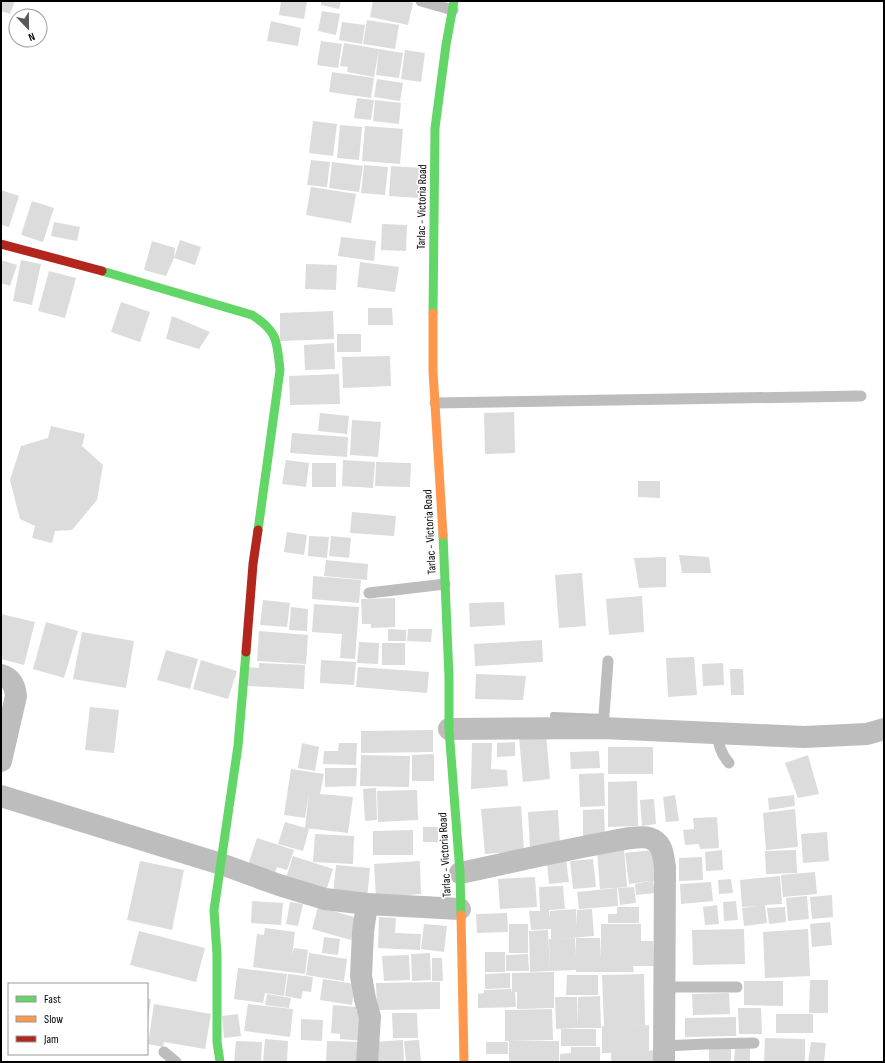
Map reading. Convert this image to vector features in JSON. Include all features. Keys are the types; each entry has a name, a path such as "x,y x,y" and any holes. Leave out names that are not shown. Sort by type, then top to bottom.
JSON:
{"main road":[{"name":"Tarlac - Victoria Road","path":"454,5 446,45 435,128 433,371 445,584 449,677 449,729 460,873 464,1062"},
{"path":"1,244 118,275 252,315 266,324 273,334 278,351 280,370 253,564 238,746 214,910 217,955 217,1034 220,1062"}],"street":[{"path":"1,674 6,676 12,682 15,688 16,696 1,761"},
{"path":"449,729 603,728 804,737 867,734 884,729"},
{"path":"1,796 221,864 279,886 325,899 366,904 460,909"},
{"path":"460,873 559,851 621,840 648,837 662,847 665,867 664,1054"},
{"path":"366,904 361,976 370,1017 367,1062"}],"lane":[{"path":"421,1 454,5"},
{"path":"435,403 861,396"},
{"path":"369,593 445,584"},
{"path":"603,728 608,661"},
{"path":"717,734 718,745 723,756 729,763"},
{"path":"664,987 737,988"},
{"path":"664,1054 706,1044 754,1043"},
{"path":"164,1052 176,1062"}],"building":[{"path":"1,1 15,1 12,8 8,8 8,13 1,11"},
{"path":"281,1 307,1 304,19 279,15"},
{"path":"321,1 341,1 339,9 321,5"},
{"path":"373,1 405,1 413,3 408,25 370,17"},
{"path":"322,11 340,14 336,35 318,31"},
{"path":"367,20 399,25 395,49 363,44"},
{"path":"271,21 301,28 298,46 267,41"},
{"path":"342,22 365,25 362,44 339,40"},
{"path":"321,41 342,44 338,68 317,65"},
{"path":"344,43 379,49 374,77 347,72 348,67 340,66"},
{"path":"379,49 403,53 399,78 376,75"},
{"path":"405,50 425,53 421,82 401,79"},
{"path":"332,72 374,78 371,98 329,92"},
{"path":"377,79 403,83 400,101 374,97"},
{"path":"357,98 374,100 371,120 354,118"},
{"path":"375,100 401,103 399,124 373,121"},
{"path":"313,121 337,124 333,156 309,153"},
{"path":"340,125 362,127 359,160 337,158"},
{"path":"365,126 403,129 400,164 362,161"},
{"path":"311,160 330,162 327,187 307,185"},
{"path":"332,162 363,166 359,192 329,188"},
{"path":"364,165 388,167 385,195 361,193"},
{"path":"391,166 422,168 420,198 389,196"},
{"path":"311,187 356,194 351,223 306,215"},
{"path":"1,190 19,196 9,227 1,225"},
{"path":"32,201 54,208 43,242 21,235"},
{"path":"54,222 80,227 77,241 51,236"},
{"path":"382,224 407,225 406,251 381,250"},
{"path":"341,237 376,241 374,261 338,256"},
{"path":"180,240 201,247 195,265 174,258"},
{"path":"152,241 175,248 174,258 166,276 144,270"},
{"path":"1,260 17,265 10,286 1,283"},
{"path":"21,260 41,264 32,305 13,301"},
{"path":"360,262 399,267 395,292 357,287"},
{"path":"306,264 337,265 336,290 305,289"},
{"path":"49,271 76,278 65,318 38,311"},
{"path":"121,302 150,312 140,342 111,332"},
{"path":"368,308 392,308 393,325 368,325"},
{"path":"333,311 334,339 280,341 280,313"},
{"path":"172,316 210,332 199,349 166,339"},
{"path":"337,334 361,334 361,352 337,352"},
{"path":"334,343 335,369 305,370 304,345"},
{"path":"390,356 391,386 343,388 342,357"},
{"path":"339,374 340,404 290,405 289,376"},
{"path":"514,412 515,453 485,454 484,413"},
{"path":"320,413 349,416 347,434 318,431"},
{"path":"352,420 381,422 378,457 350,455"},
{"path":"51,426 85,434 82,446 103,465 97,500 72,530 55,531 52,543 32,538 35,526 20,519 10,480 21,446 48,438"},
{"path":"292,433 348,437 347,457 290,453"},
{"path":"286,460 309,463 306,487 282,484"},
{"path":"343,460 375,462 373,488 342,486"},
{"path":"376,462 411,463 410,487 375,486"},
{"path":"312,463 336,463 336,487 312,487"},
{"path":"638,481 660,481 660,498 638,497"},
{"path":"352,512 396,516 394,536 350,533"},
{"path":"287,532 307,535 304,555 284,552"},
{"path":"309,536 329,537 327,558 308,556"},
{"path":"331,536 351,538 349,558 329,556"},
{"path":"679,555 709,557 711,573 682,573"},
{"path":"666,557 666,587 639,588 634,558"},
{"path":"326,560 368,564 367,580 324,576"},
{"path":"582,573 586,626 559,628 555,575"},
{"path":"313,576 361,580 359,603 312,599"},
{"path":"642,596 644,632 609,635 606,599"},
{"path":"395,598 395,627 371,628 371,624 362,624 361,599"},
{"path":"263,600 290,603 287,627 260,625"},
{"path":"504,602 505,625 470,627 469,603"},
{"path":"314,604 359,607 355,659 340,658 342,634 312,632"},
{"path":"291,607 308,609 307,631 289,630"},
{"path":"1,614 35,622 24,665 1,659"},
{"path":"46,622 78,631 64,678 33,669"},
{"path":"388,629 406,630 406,641 388,641"},
{"path":"408,629 432,629 431,642 407,641"},
{"path":"259,631 308,635 306,664 257,661"},
{"path":"82,632 134,641 126,688 73,679"},
{"path":"542,640 543,662 475,666 474,644"},
{"path":"359,642 379,643 378,664 357,663"},
{"path":"382,643 405,643 405,665 382,665"},
{"path":"166,650 198,659 190,689 157,680"},
{"path":"694,657 697,695 668,697 666,658"},
{"path":"201,660 237,671 228,699 193,689"},
{"path":"321,660 356,662 354,685 320,683"},
{"path":"259,663 305,665 304,689 247,686 248,667 259,668"},
{"path":"723,663 724,685 703,686 702,664"},
{"path":"358,667 429,672 427,693 356,687"},
{"path":"730,669 743,669 744,695 731,695"},
{"path":"476,674 526,676 523,700 475,699"},
{"path":"90,707 119,710 114,753 85,750"},
{"path":"433,730 433,752 361,753 361,731"},
{"path":"546,734 550,779 523,782 519,737"},
{"path":"515,742 515,756 497,757 497,743"},
{"path":"302,743 319,747 315,771 298,768"},
{"path":"339,743 357,743 356,765 323,764 324,751 338,751"},
{"path":"472,743 492,743 491,769 507,770 508,786 471,789"},
{"path":"608,747 653,747 653,774 608,774"},
{"path":"599,751 600,768 571,769 570,752"},
{"path":"434,754 434,781 412,781 412,755"},
{"path":"361,755 410,756 409,787 360,786"},
{"path":"808,755 819,794 798,798 785,763"},
{"path":"325,768 357,768 356,786 325,787"},
{"path":"291,769 324,774 320,794 353,797 348,833 305,828 309,792 305,818 284,815"},
{"path":"604,773 605,806 580,807 579,774"},
{"path":"637,781 638,826 608,827 608,782"},
{"path":"376,788 377,820 365,821 363,789"},
{"path":"417,790 418,820 378,822 377,791"},
{"path":"675,795 679,821 666,822 663,797"},
{"path":"794,795 795,806 769,810 768,798"},
{"path":"654,799 656,824 642,826 640,800"},
{"path":"521,806 524,851 485,854 481,809"},
{"path":"604,809 605,835 583,836 583,810"},
{"path":"795,809 798,847 766,850 763,813"},
{"path":"558,810 560,845 530,847 528,812"},
{"path":"717,817 719,848 700,849 699,844 685,845 683,830 694,829 693,818"},
{"path":"285,822 309,829 303,851 278,844"},
{"path":"423,827 438,827 438,842 423,842"},
{"path":"413,830 413,855 373,855 373,831"},
{"path":"827,832 829,861 803,863 801,834"},
{"path":"315,834 354,836 353,864 313,862"},
{"path":"257,838 294,850 287,870 277,867 275,873 248,865"},
{"path":"624,849 627,887 600,889 597,851"},
{"path":"652,850 657,880 653,881 655,893 636,895 635,884 650,881 629,884 625,853"},
{"path":"722,850 723,870 706,871 705,852"},
{"path":"796,850 797,873 766,874 765,851"},
{"path":"293,856 333,869 325,894 285,881"},
{"path":"702,857 703,880 679,881 679,858"},
{"path":"593,859 596,887 573,889 570,861"},
{"path":"566,860 569,882 549,884 547,862"},
{"path":"140,861 184,870 172,930 127,920"},
{"path":"420,861 421,894 376,897 374,864"},
{"path":"336,865 370,868 367,899 333,896"},
{"path":"815,872 817,894 783,897 781,875"},
{"path":"780,876 782,904 765,905 767,923 744,926 742,908 760,906 742,907 740,880"},
{"path":"535,877 537,907 500,909 498,879"},
{"path":"731,879 733,893 719,894 718,880"},
{"path":"711,882 713,901 681,904 680,884"},
{"path":"563,886 565,909 549,910 549,918 550,911 576,909 577,927 577,910 592,909 594,936 559,939 575,938 575,956 576,938 600,938 601,960 601,924 641,924 641,941 653,941 654,966 633,966 634,972 576,972 576,970 550,971 549,939 551,939 551,929 531,930 529,911 540,911 539,887"},
{"path":"634,887 636,903 620,905 618,888"},
{"path":"617,888 618,906 579,909 577,892"},
{"path":"832,895 833,917 812,919 810,897"},
{"path":"807,896 809,919 788,921 786,898"},
{"path":"252,901 283,903 281,925 251,923"},
{"path":"736,901 738,920 724,921 723,902"},
{"path":"290,902 303,904 298,926 286,924"},
{"path":"717,905 719,924 705,925 703,907"},
{"path":"318,907 358,918 351,940 312,929"},
{"path":"617,907 639,907 639,923 608,923 608,914 617,914"},
{"path":"785,907 786,922 769,924 767,908"},
{"path":"507,913 508,932 477,933 476,914"},
{"path":"379,917 396,918 395,933 421,934 420,950 378,948"},
{"path":"830,922 832,945 812,947 810,924"},
{"path":"424,924 447,926 444,952 421,949"},
{"path":"509,924 528,924 528,953 509,953"},
{"path":"265,928 295,932 292,956 294,948 308,950 305,974 253,967 257,934 264,935"},
{"path":"744,929 745,964 693,965 692,930"},
{"path":"808,929 810,976 765,978 763,932"},
{"path":"548,930 550,971 530,972 529,931"},
{"path":"139,931 205,948 196,982 130,965"},
{"path":"324,937 340,939 338,955 322,953"},
{"path":"485,952 505,952 505,972 485,972"},
{"path":"309,953 347,959 344,981 306,975"},
{"path":"430,953 431,980 412,981 411,954"},
{"path":"528,954 529,971 506,971 506,955"},
{"path":"409,955 410,980 384,981 382,956"},
{"path":"432,958 442,958 443,981 432,981"},
{"path":"238,968 287,974 284,996 265,993 263,1003 234,999"},
{"path":"554,972 554,1008 517,1009 517,992 515,992 516,1007 478,1008 478,994 484,993 484,990 511,989 512,993 512,973"},
{"path":"510,973 510,988 485,989 485,974"},
{"path":"288,974 313,977 311,992 303,991 301,999 285,996"},
{"path":"644,974 645,1025 627,1026 649,1025 649,1051 654,1050 655,1062 611,1062 611,1053 602,1053 602,1026 604,1026 602,975"},
{"path":"567,975 598,975 598,995 566,995"},
{"path":"323,979 355,984 352,1005 320,1000"},
{"path":"810,980 828,980 828,1013 809,1013"},
{"path":"744,981 783,981 783,1006 744,1005"},
{"path":"440,982 440,1009 377,1010 376,983"},
{"path":"729,993 730,1014 693,1015 692,994"},
{"path":"267,994 291,998 289,1008 265,1005"},
{"path":"600,996 601,1028 578,1028 578,997"},
{"path":"555,997 577,997 578,1028 556,1029"},
{"path":"148,999 151,999 148,1020"},
{"path":"154,1004 211,1014 205,1049 164,1042 163,1047 148,1044"},
{"path":"248,1004 293,1009 290,1037 244,1031"},
{"path":"333,1005 357,1007 356,1011 367,1011 364,1041 340,1039 340,1034 331,1033"},
{"path":"738,1008 761,1008 762,1034 739,1034"},
{"path":"552,1009 553,1040 505,1041 505,1010"},
{"path":"392,1013 417,1013 418,1038 393,1038"},
{"path":"238,1014 241,1036 224,1038 222,1016"},
{"path":"776,1014 813,1014 813,1033 776,1033"},
{"path":"736,1017 736,1036 685,1037 685,1018"},
{"path":"301,1019 323,1020 322,1041 301,1040"},
{"path":"561,1029 596,1029 596,1046 561,1046"},
{"path":"765,1038 805,1039 805,1062 764,1062"},
{"path":"265,1039 288,1041 287,1062 263,1062"},
{"path":"403,1040 404,1062 375,1062 374,1042"},
{"path":"419,1040 421,1062 406,1062 404,1041"},
{"path":"236,1041 262,1042 261,1062 234,1062"},
{"path":"327,1041 364,1042 363,1062 326,1062"},
{"path":"509,1041 559,1041 559,1062 509,1062"},
{"path":"486,1042 508,1042 508,1054 486,1054"},
{"path":"811,1042 826,1043 824,1062 808,1062"},
{"path":"709,1046 731,1046 731,1062 709,1062"},
{"path":"571,1047 600,1047 600,1062 560,1062 560,1054 571,1053"},
{"path":"735,1047 750,1047 750,1062 734,1062"}],"waterway":[{"path":"553,715 605,717"}],"traffic: fast":[{"path":"433,313 435,128 446,45 454,1"},
{"path":"102,271 252,315 267,326 275,338 280,370 258,530"},
{"path":"443,535 449,677 449,729 460,873 461,915"},
{"path":"220,1062 217,1042 217,955 214,910 238,746 246,652"}],"traffic: slow":[{"path":"433,313 433,371 443,535"},
{"path":"461,915 464,1062"}],"traffic: jam":[{"path":"1,244 102,271"},
{"path":"246,652 253,564 258,530"}]}
